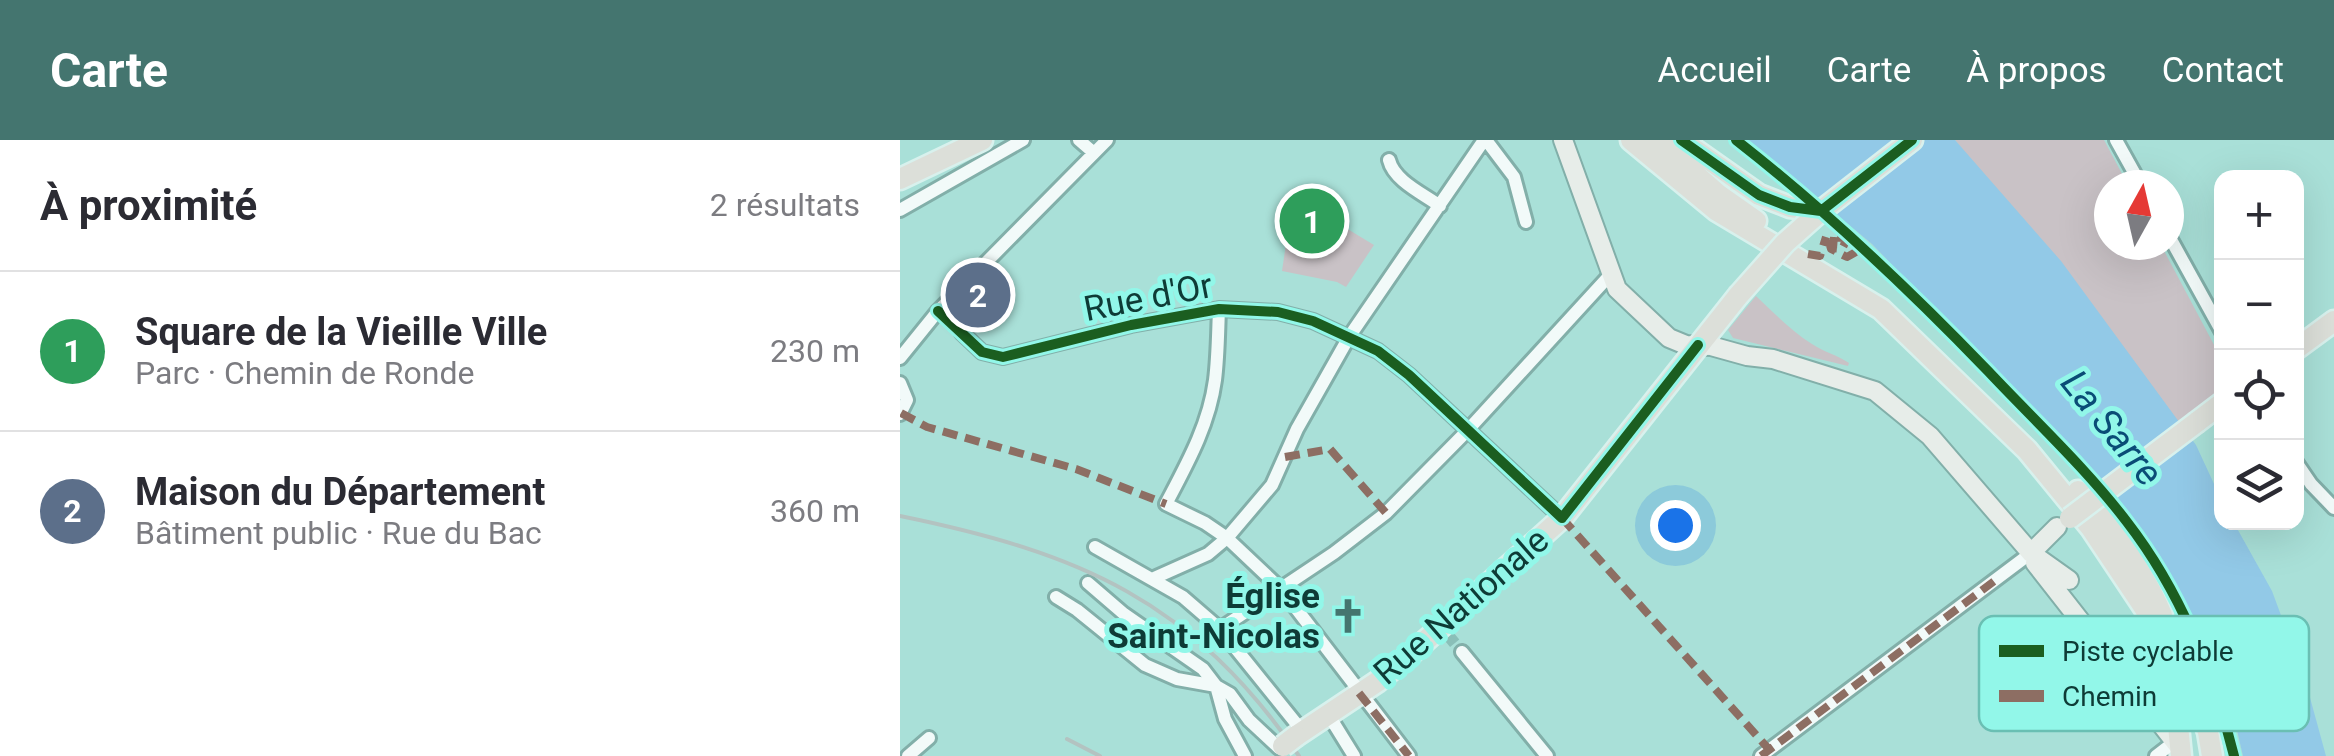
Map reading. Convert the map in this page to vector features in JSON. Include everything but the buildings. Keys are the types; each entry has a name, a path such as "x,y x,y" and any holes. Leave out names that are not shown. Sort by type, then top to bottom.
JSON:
{"main road":[{"path":"900,179 982,140"},
{"path":"1632,140 1717,212 1881,309 2027,450 2092,528 2149,616"},
{"path":"1656,140 1754,220 1888,300 2034,442 2092,506 2137,568 2162,616"},
{"path":"1682,140 1737,181 1778,204 1821,211"},
{"path":"1698,345 1772,256 1821,211 1912,140"},
{"path":"2304,343 2334,321"},
{"name":"Rue Nationale","path":"1286,744 1444,630 1562,518 1698,345"},
{"path":"2063,523 2214,409"},
{"path":"2208,731 2212,756"}],"street":[{"path":"900,210 1024,140"},
{"path":"1079,140 1094,153"},
{"path":"900,358 1107,140"},
{"path":"1152,579 1208,554 1227,538 1272,485 1296,429 1349,337 1485,140 1514,178 1526,222"},
{"path":"1563,140 1610,274 1624,298 1668,338 1773,359 1875,391 1930,436 2031,553 2069,580"},
{"path":"2122,142 2134,170"},
{"path":"1390,160 1397,176 1440,206"},
{"path":"2182,260 2214,318"},
{"path":"1220,630 1282,590 1386,513 1467,431 1610,274"},
{"path":"1219,309 1215,381 1208,410 1197,444 1166,504 1227,538 1282,590 1409,756"},
{"name":"Rue d'Or","path":"962,333 982,352 1003,357 1130,325 1219,309 1278,312 1313,321 1378,351 1409,374 1562,518"},
{"path":"900,383 908,400 900,414"},
{"path":"2304,474 2334,508"},
{"path":"1768,754 2031,553 2063,523"},
{"path":"1095,547 1183,598 1220,630 1286,744"},
{"path":"2031,553 2037,567 2078,616"},
{"path":"1088,584 1203,669 1216,686 1225,720 1244,756"},
{"path":"1056,598 1145,664 1177,680 1216,686 1230,694 1249,720 1286,744"},
{"path":"1462,652 1547,756"},
{"path":"1328,714 1354,756"},
{"path":"908,756 928,738"},
{"path":"2146,756 2179,738"},
{"path":"2156,756 2179,738"}],"shaded area":[{"path":"1955,140 2104,140 2120,170 2094,170 2094,260 2169,260 2214,345 2214,411 2187,433"},
{"path":"1293,196 1374,245 1346,287 1282,271"},
{"path":"1756,296 1797,333 1849,363 1848,366 1733,338 1728,330"}],"water":[{"name":"La Sarre","path":"1747,140 1955,140 2061,261 2196,445 2214,484 2214,530 2238,530 2281,616 2191,616 2168,572 2116,495 1872,244"},
{"path":"2309,694 2326,756 2243,756 2237,731 2309,731"}],"tunnel":[{"path":"947,318 962,333"},
{"path":"1447,634 1462,652"}],"railway":[{"path":"900,516 1023,547 1127,591 1173,621 1217,658 1259,702 1299,756"},
{"path":"1067,739 1100,756"}],"marked path":[{"path":"1808,254 1820,256 1826,237"},
{"path":"1834,237 1833,248 1842,249 1845,243 1843,238 1833,237 1829,242 1831,249 1847,257 1865,247"},
{"path":"901,413 927,427 1076,469 1166,504"},
{"path":"1285,457 1330,449 1386,513"},
{"path":"1562,518 1775,756"},
{"path":"1761,756 1997,579"},
{"path":"1359,693 1409,756"}],"cycle path":[{"path":"1681,140 1759,195 1790,207 1821,211 1912,140"},
{"path":"1736,140 1803,194 1897,280 2060,445 2146,548 2184,616"},
{"path":"938,311 982,352 1003,357 1131,325 1219,309 1278,312 1313,321 1378,351 1409,375 1562,518 1698,345"},
{"path":"2227,731 2234,756"}],"place":[{"name":"Square de la Vieille Ville","path":"1312,221"},
{"name":"Maison du Département","path":"978,295"},
{"name":"Église Saint-Nicolas","path":"1348,616"}]}
